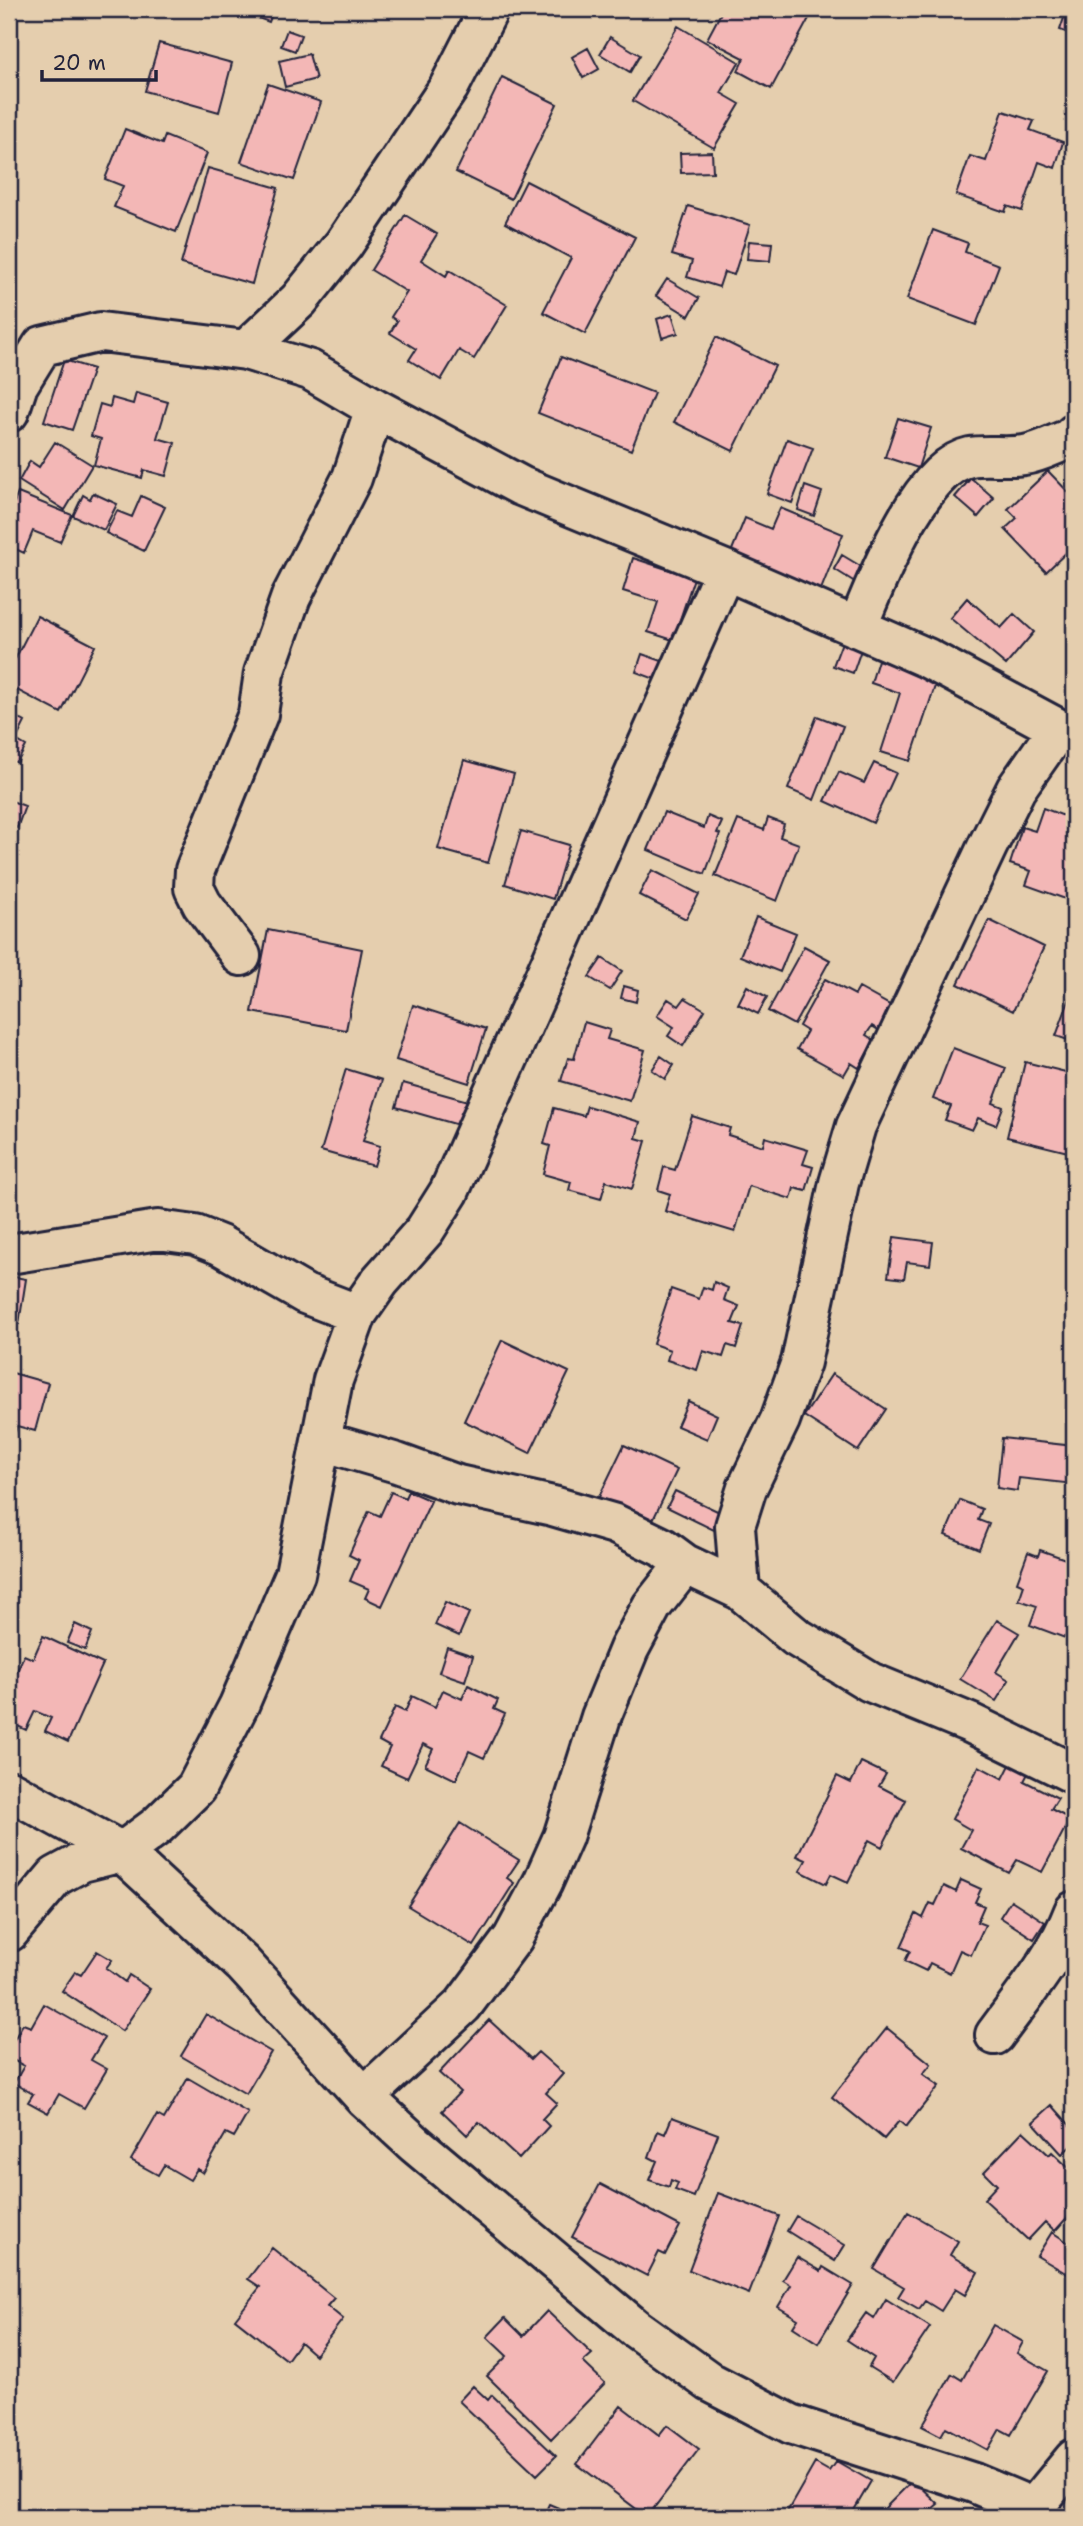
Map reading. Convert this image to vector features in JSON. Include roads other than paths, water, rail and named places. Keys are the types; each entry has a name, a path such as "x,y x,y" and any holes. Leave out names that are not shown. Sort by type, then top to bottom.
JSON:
{"street":[{"path":"246,350 299,300 344,244 449,87 489,9"},
{"path":"9,412 19,385 25,343 101,332 246,350 310,370 374,408 521,486 725,570 927,658 1066,733 1017,789 856,1126 838,1183 801,1362 780,1420 747,1488 735,1526 740,1590"},
{"path":"241,956 202,904 194,888 195,870 258,714 264,673 291,597 352,478 374,408"},
{"path":"857,628 887,556 911,513 939,477 954,463 970,457 1026,455 1069,439 1074,434"},
{"path":"9,1932 56,1876 82,1862 122,1852 157,1826 196,1788 239,1705 295,1574 333,1380 357,1314 380,1281 425,1230 449,1192 725,570"},
{"path":"9,1254 158,1230 195,1235 220,1245 305,1294 357,1314"},
{"path":"322,1441 397,1463 458,1485 553,1506 615,1524 662,1547 685,1564 740,1590 796,1637 870,1682 970,1723 1074,1774"},
{"path":"364,2097 463,2005 513,1938 563,1837 601,1717 629,1649 652,1606 685,1564"},
{"path":"9,1790 122,1852 243,1964 364,2097 415,2144 635,2328 710,2382 791,2424 975,2483 1030,2512 1074,2459"},
{"path":"995,2035 1048,1964 1074,1911"}]}
